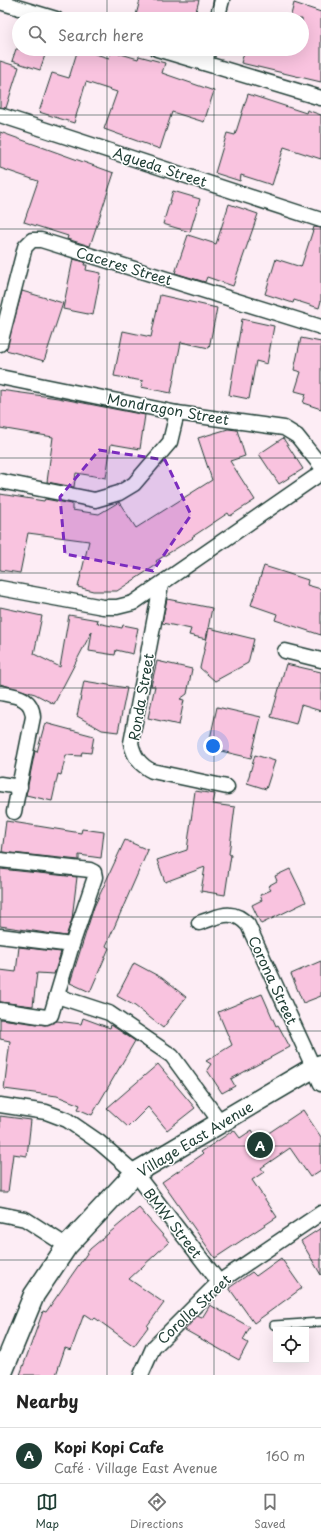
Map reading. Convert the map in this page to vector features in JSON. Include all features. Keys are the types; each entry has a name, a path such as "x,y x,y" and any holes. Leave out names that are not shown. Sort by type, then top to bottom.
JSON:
{"street":[{"path":"219,12 222,0"},
{"path":"0,2 33,12"},
{"path":"181,56 321,98"},
{"path":"205,63 207,56"},
{"name":"Agueda Street","path":"0,115 321,220"},
{"name":"Caceres Street","path":"0,344 25,247 32,240 41,240 321,327"},
{"name":"Mondragon Street","path":"0,377 177,413 284,428 297,436 321,466"},
{"path":"0,481 96,500 119,493 134,484 170,442 177,413"},
{"path":"0,588 116,608 133,603 321,473"},
{"name":"Ronda Street","path":"160,585 131,743 133,752 143,766 152,771 227,787"},
{"path":"285,651 321,660"},
{"path":"0,693 25,700 33,710 20,787 14,812"},
{"path":"0,784 20,787"},
{"path":"0,860 90,870 94,872 95,877 72,945 51,1015 48,1017 0,1010"},
{"name":"Corona Street","path":"199,923 228,914 238,916 248,925 318,1072"},
{"path":"0,936 72,945"},
{"path":"57,996 109,1013 172,1056 221,1122"},
{"name":"Village East Avenue","path":"1,1375 34,1295 67,1246 135,1173 221,1122 318,1072"},
{"name":"BMW Street","path":"0,1105 46,1112 67,1120 100,1142 135,1173 219,1282"},
{"name":"Corolla Street","path":"141,1375 153,1348 219,1282 321,1213"},
{"path":"0,1214 25,1219 67,1246"}],"lane":[{"path":"274,1325 321,1322"}],"highlighted area":[{"path":"99,450 165,460 191,515 153,571 65,554 60,497"}],"building":[{"path":"140,0 199,0 196,12 137,12"},
{"path":"294,3 321,12 321,82 241,63 243,56 309,56 309,12 292,12"},
{"path":"14,56 45,56 40,70 12,61"},
{"path":"76,56 102,56 109,58 110,56 128,56 138,59 139,56 165,63 162,73 214,91 204,122 172,112 160,149 104,129 117,92 86,82 74,123 39,112 52,73 69,78"},
{"path":"0,61 19,67 6,108 0,107"},
{"path":"248,94 306,113 307,110 321,115 321,159 284,147 272,185 241,175 240,181 215,173 227,133 235,135"},
{"path":"0,132 114,173 90,246 67,239 68,236 24,222 38,181 0,168"},
{"path":"173,191 200,199 190,232 163,224"},
{"path":"229,204 258,214 233,286 207,277 205,282 175,273 188,235 216,244"},
{"path":"314,227 321,228 321,301 319,308 294,300 293,303 265,294 276,259 301,267"},
{"path":"73,259 85,262 84,265 87,265 86,270 101,273 93,315 63,309"},
{"path":"22,291 63,303 44,361 6,350"},
{"path":"160,295 217,308 209,348 181,342 171,393 141,387 143,381 114,376 123,331 151,337"},
{"path":"242,319 274,326 267,364 256,361 249,399 229,395"},
{"path":"301,338 321,342 321,409 303,403 306,394 295,391 301,372 294,370"},
{"path":"0,390 58,398 145,415 140,449 111,444 106,478 76,473 74,487 47,482 53,437 0,428"},
{"path":"228,429 237,430 245,456 230,461 255,500 230,516 228,513 192,537 193,538 156,561 158,564 117,591 93,591 78,587 89,541 28,533 20,573 0,570 0,494 44,501 45,499 72,504 72,510 99,514 119,502 136,528 212,480 198,438"},
{"path":"283,438 303,469 279,484 259,454"},
{"path":"264,566 308,580 307,585 321,589 321,635 275,620 277,614 251,605"},
{"path":"167,599 212,608 206,639 189,635 191,629 162,623"},
{"path":"0,607 42,616 34,654 60,667 69,615 98,620 97,623 122,628 123,625 138,628 133,654 116,650 115,655 89,651 92,631 54,704 35,694 0,684"},
{"path":"209,628 254,639 248,663 215,681 200,668"},
{"path":"157,661 192,669 187,694 180,699 184,700 179,725 148,718 155,686 151,686"},
{"path":"286,664 321,672 321,711 301,705 296,724 271,717"},
{"path":"84,681 127,688 118,732 102,730 77,716"},
{"path":"217,707 261,717 251,758 208,748"},
{"path":"45,723 94,736 91,753 82,752 81,756 66,755 61,775 58,774 52,801 26,795 35,751 37,752"},
{"path":"255,755 275,761 266,789 247,783"},
{"path":"195,791 215,794 213,804 235,807 229,854 231,855 225,895 201,891 205,867 165,882 157,860 187,850"},
{"path":"6,821 81,833 82,829 104,832 101,858 79,855 79,860 2,852"},
{"path":"125,840 148,850 106,946 109,948 90,992 70,983 94,907"},
{"path":"0,869 77,877 72,919 66,936 0,926"},
{"path":"290,869 306,902 261,924 252,905 262,900 260,895 271,890 268,886 277,881 275,876"},
{"path":"19,947 61,952 54,974 37,973 33,1006 0,1002 0,970 16,972"},
{"path":"321,961 321,996 303,1003 291,974"},
{"path":"134,963 162,978 186,997 163,1028 135,1006 117,996"},
{"path":"262,994 276,1026 278,1025 290,1047 231,1079 235,1086 222,1093 207,1070 211,1064 206,1061 232,1045 218,1012"},
{"path":"83,1018 110,1028 111,1025 135,1041 92,1115 78,1109 80,1105 57,1096 4,1089 10,1041 0,1039 0,1019 45,1025 57,1021 81,1024"},
{"path":"158,1064 195,1108 167,1130 148,1107 128,1127 107,1108"},
{"path":"303,1110 321,1137 321,1170 310,1177 290,1148 261,1168 264,1172 252,1180 277,1217 215,1258 162,1182 203,1154 201,1152 234,1130 240,1138 252,1130 258,1140"},
{"path":"0,1116 31,1120 27,1156 13,1154 8,1192 0,1192"},
{"path":"139,1208 169,1242 129,1279 164,1303 147,1326 148,1327 134,1346 95,1318 93,1320 84,1314 71,1350 65,1348 56,1375 20,1375 43,1311 46,1312 90,1249"},
{"path":"321,1228 321,1275 301,1241"},
{"path":"281,1258 302,1288 254,1323 229,1288 252,1272 256,1276"},
{"path":"210,1305 250,1327 243,1340 248,1343 239,1360 185,1330 197,1316 202,1318"}],"place":[{"name":"Kopi Kopi Cafe","path":"260,1145"}]}
